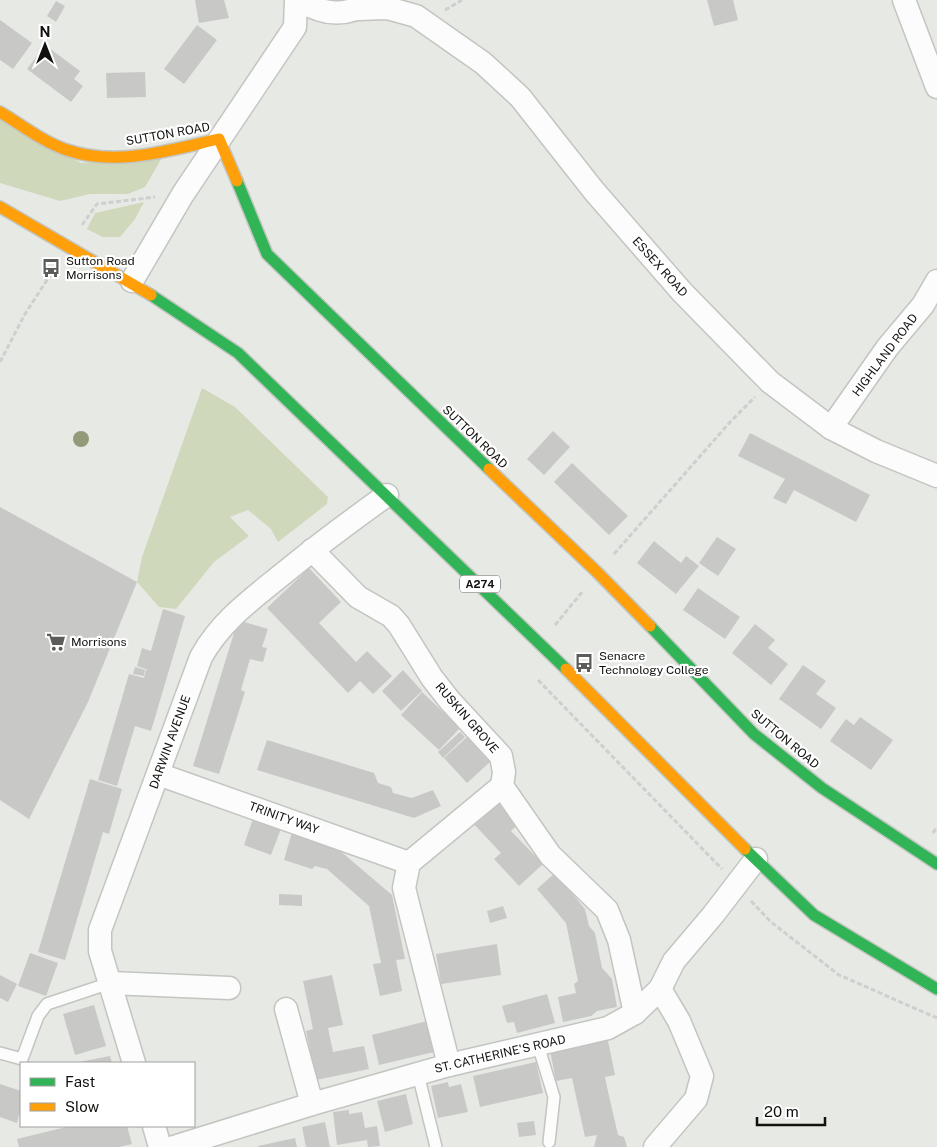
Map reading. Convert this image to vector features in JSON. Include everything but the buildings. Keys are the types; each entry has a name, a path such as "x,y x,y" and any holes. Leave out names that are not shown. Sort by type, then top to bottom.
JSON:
{"street":[{"path":"132,281 183,194 295,27 298,0 315,10 337,14"},
{"path":"904,0 937,87"},
{"name":"ESSEX ROAD","path":"295,27 366,4 387,8 412,8 483,63 520,97 606,206 682,292 770,382 831,428 876,452 937,476"},
{"name":"SUTTON ROAD","path":"0,112 67,150 108,158 153,152 219,139 267,254 550,529 598,573 754,734 822,788 920,855 937,864"},
{"name":"A274","path":"0,207 132,281 182,312 238,353 540,642 756,859 814,914 937,989"},
{"name":"HIGHLAND ROAD","path":"831,428 887,348 923,305 937,281"},
{"name":"DARWIN AVENUE","path":"134,1062 100,952 100,930 201,657 212,639 232,615 312,550 387,495"},
{"name":"RUSKIN GROVE","path":"312,550 358,597 391,616 399,625 428,671 450,701 500,756 504,772 502,786"},
{"name":"TRINITY WAY","path":"158,774 409,863"},
{"path":"448,1065 404,888 409,863 502,786 550,855 607,910 620,940 635,1013"},
{"name":"ST. CATHERINE'S ROAD","path":"174,1147 222,1140 312,1104 448,1065 608,1028 635,1013 660,989 674,961 756,859"},
{"path":"110,983 229,988"},
{"path":"655,1147 696,1099 702,1076 679,1021 660,989"},
{"path":"286,1009 312,1104"},
{"path":"154,1127 160,1147"}],"lane":[{"path":"0,1053 22,1059 41,1009 47,1004 110,983"},
{"path":"538,1045 554,1097 549,1142"},
{"path":"418,1074 436,1147"}],"path":[{"path":"0,362 25,314 69,244 97,204 183,194"},
{"path":"55,268 63,272"},
{"path":"540,642 730,421 770,382"},
{"path":"536,676 771,922 839,975 937,1018"}],"green space":[{"path":"0,119 81,163 163,156 145,187 128,194 90,194 60,201 0,183"},
{"path":"144,202 135,219 120,237 103,237 87,229 95,213"},
{"path":"202,388 235,407 328,497 327,504 278,542 271,529 248,510 230,517 249,536 214,562 176,609 159,607 137,582 142,557"}],"traffic: fast":[{"path":"237,181 267,254 489,469"},
{"path":"151,295 238,353 566,669"},
{"path":"650,626 754,734 822,788 937,864"},
{"path":"745,849 814,915 937,989"}],"traffic: slow":[{"path":"0,112 50,143 86,155 105,157 143,155 219,139 237,181"},
{"path":"0,207 151,295"},
{"path":"489,469 598,573 650,626"},
{"path":"566,669 745,849"}],"place":[{"name":"Sutton Road Morrisons","path":"51,268"},
{"name":"Morrisons","path":"56,642"},
{"name":"Senacre Technology College","path":"584,663"}]}
